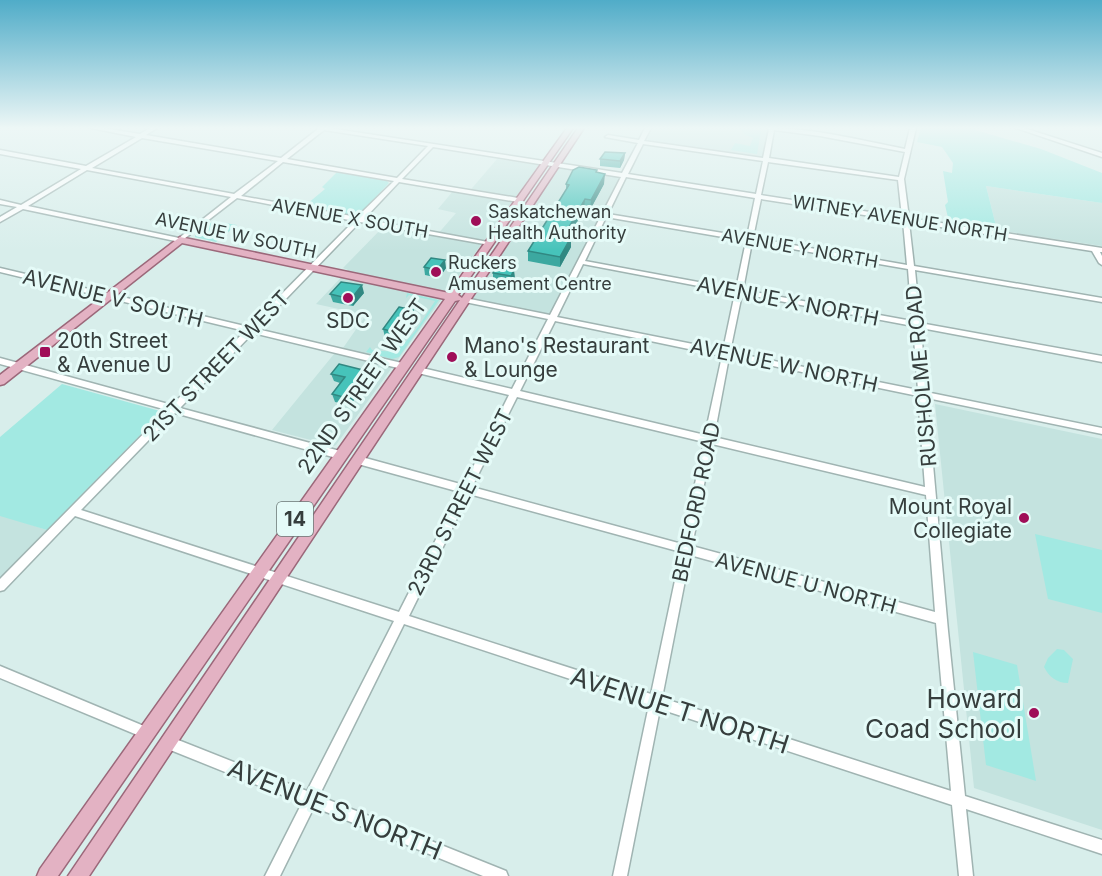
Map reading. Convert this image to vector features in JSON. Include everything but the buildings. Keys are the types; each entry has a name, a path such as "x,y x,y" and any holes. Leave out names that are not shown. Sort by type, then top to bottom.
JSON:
{"main road":[{"name":"22ND STREET WEST","path":"47,876 518,200 546,169"},
{"name":"22ND STREET WEST","path":"78,876 465,300 547,169"},
{"name":"AVENUE W SOUTH","path":"180,240 465,300"},
{"path":"0,381 180,240"}],"street":[{"path":"0,220 85,169"},
{"name":"AVENUE X SOUTH","path":"85,169 488,244"},
{"path":"180,240 271,169"},
{"path":"334,169 518,200"},
{"name":"21ST STREET WEST","path":"0,586 410,169"},
{"name":"WITNEY AVENUE NORTH","path":"580,169 1099,249"},
{"name":"23RD STREET WEST","path":"272,876 628,169"},
{"name":"BEDFORD ROAD","path":"620,876 764,169"},
{"path":"833,169 901,179"},
{"name":"RUSHOLME ROAD","path":"903,169 901,179 912,267 930,492 966,876"},
{"name":"AVENUE W SOUTH","path":"0,202 180,240"},
{"name":"AVENUE Y NORTH","path":"605,215 1102,300"},
{"path":"1099,249 1102,263"},
{"name":"AVENUE X NORTH","path":"581,262 1102,359"},
{"name":"AVENUE V SOUTH","path":"0,270 402,366"},
{"name":"AVENUE W NORTH","path":"465,300 1102,431"},
{"path":"0,361 340,455"},
{"path":"418,370 930,492"},
{"name":"AVENUE U NORTH","path":"358,460 942,619"},
{"name":"AVENUE T NORTH","path":"73,511 1102,847"},
{"path":"0,672 147,732"},
{"name":"AVENUE S NORTH","path":"168,742 501,876"}],"shaded area":[{"path":"489,169 536,169 336,445 272,430 334,354 343,348 366,315 316,304 348,270 343,268 383,227 436,236 456,213 438,209 453,191 467,194"},
{"path":"553,169 580,169 624,176 618,195 597,238 581,262 572,289 553,318 465,300"},
{"path":"952,169 1092,169 1102,173 1102,203 986,186 997,230 949,222 945,205 948,202 943,171 952,173"},
{"path":"337,172 389,183 357,217 308,206 307,204 325,189 322,187"},
{"path":"986,186 1102,203 1102,246 997,230"},
{"path":"213,221 237,225 216,242 195,237"},
{"path":"407,293 439,300 399,357 392,359 366,352 370,347 372,350 390,351 404,343 435,301 409,295 406,298"},
{"path":"62,384 160,411 160,415 47,530 0,516 0,437"},
{"path":"935,404 1102,439 1102,830 974,788"},
{"path":"0,516 47,530 0,577"},
{"path":"1035,534 1102,550 1102,613 1048,599"},
{"path":"1057,649 1064,650 1073,659 1068,683 1054,679 1044,667 1048,658"},
{"path":"973,652 1017,665 1036,781 986,765"}],"place":[{"name":"Saskatchewan Health Authority","path":"476,221"},
{"name":"Ruckers Amusement Centre","path":"436,272"},
{"name":"SDC","path":"348,298"},
{"name":"20th Street & Avenue U","path":"45,352"},
{"name":"Mano's Restaurant & Lounge","path":"452,357"},
{"name":"Mount Royal Collegiate","path":"1024,518"},
{"name":"Howard Coad School","path":"1034,713"}]}
